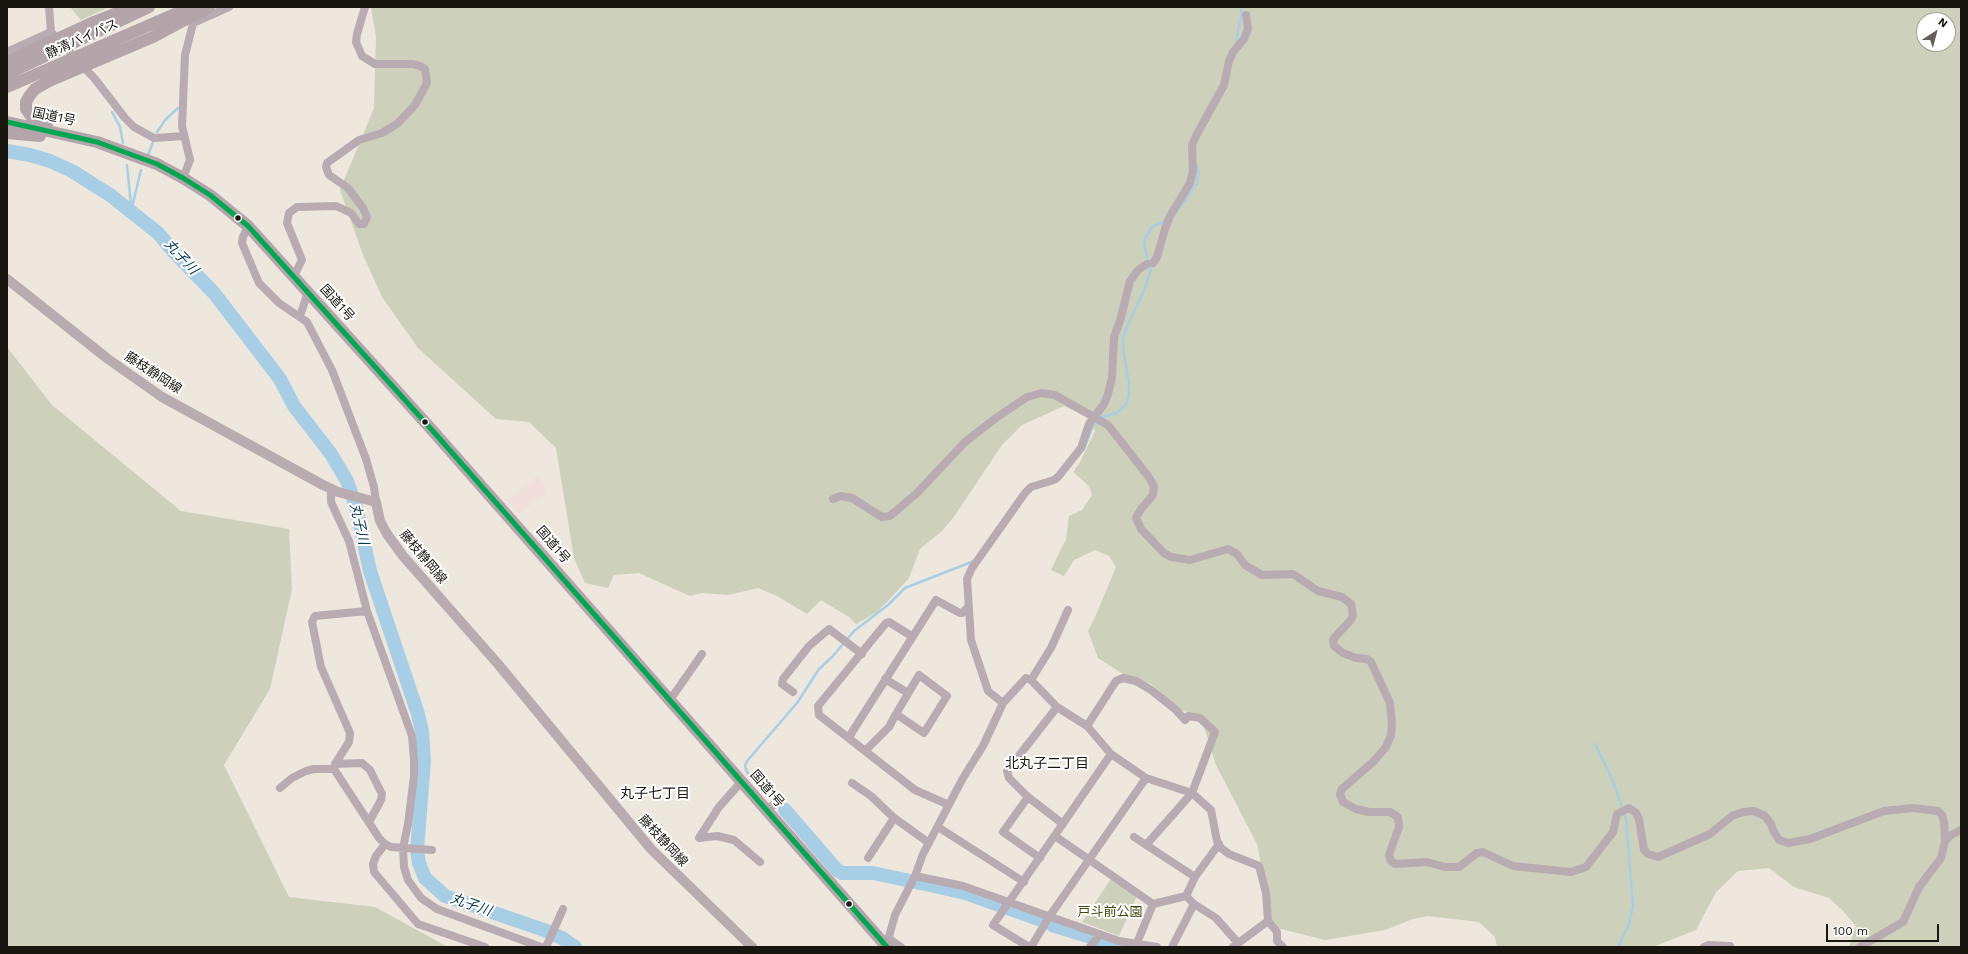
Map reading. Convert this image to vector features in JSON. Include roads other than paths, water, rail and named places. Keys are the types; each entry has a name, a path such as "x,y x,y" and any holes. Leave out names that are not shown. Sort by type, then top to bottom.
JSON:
{"highway":[{"path":"7,62 69,32 132,7"},
{"name":"静清バイパス","path":"7,74 150,7"},
{"name":"静清バイパス","path":"7,87 191,7"},
{"path":"79,137 38,122 31,116 26,109 26,102 30,95 50,81 153,37 209,7"},
{"name":"国道1号","path":"7,122 79,137 131,153 183,178 210,195 248,226 742,781 771,808 887,944"},
{"name":"国道1号","path":"7,133 50,138 88,145 130,158 183,178"}],"main road":[{"name":"藤枝静岡線","path":"7,279 108,359 157,393 334,490 376,502 380,521 387,534 403,556 498,664 650,849 752,947"}],"street":[{"path":"49,7 51,32 96,79 125,118 134,127 154,138 184,136"},
{"path":"183,178 187,172 190,160 182,126 185,55 197,7"},
{"path":"193,23 229,7"},
{"path":"294,276 302,260 287,223 286,218 289,213 297,207 336,206 351,213 359,224 364,224 367,217 363,208 351,192 329,175 326,167 327,163 335,155 359,140 382,133 398,123 415,105 427,83 424,69 420,66 413,64 375,64 362,56 356,42 365,7"},
{"path":"1003,703 988,691 971,640 967,579 972,568 1025,492 1031,487 1054,480 1064,471 1084,443 1089,424 1104,404 1112,378 1114,337 1120,321 1130,280 1138,270 1150,264 1157,257 1170,216 1190,183 1193,171 1192,145 1224,85 1229,61 1233,52 1244,38 1248,29 1246,15"},
{"path":"7,52 51,32"},
{"path":"248,226 242,237 242,243 259,283 279,303 300,316 313,330 332,370 366,459 374,487 376,502"},
{"path":"300,316 308,292"},
{"path":"833,499 840,496 852,498 882,517 890,516 917,493 965,442 1015,404 1038,394 1046,393 1055,396 1108,425 1153,483 1153,495 1141,509 1136,518 1141,529 1164,553 1171,557 1190,560 1228,549 1237,554 1245,565 1262,575 1293,574 1318,590 1342,597 1350,604 1353,616 1335,636 1333,640 1334,646 1343,653 1356,658 1367,659 1377,670 1390,703 1392,724 1391,735 1386,747 1374,761 1342,789 1340,794 1343,802 1356,809 1395,814 1399,821 1399,827 1389,855 1391,861 1395,864 1427,862 1444,867 1459,867 1477,853 1483,852 1513,866 1571,872 1586,867 1613,832 1617,814 1629,808 1636,813 1639,819 1644,850 1648,854 1658,857 1710,834 1732,816 1754,811 1769,819 1779,840 1788,843 1817,837 1884,811 1904,808 1931,809 1942,815 1945,841 1941,858 1919,887 1902,922 1860,947"},
{"path":"334,490 331,502 349,541 367,611 406,718 412,741 414,776 404,848 404,867 408,880 415,892 437,909 541,947"},
{"path":"849,737 936,600 960,613 968,607"},
{"path":"1031,680 1051,648 1068,610"},
{"path":"335,766 349,742 350,733 321,667 312,622 315,616 367,611"},
{"path":"912,637 889,622 886,623 818,706 820,715 915,790 949,805"},
{"path":"793,692 782,684 783,679 809,646 829,629 862,654"},
{"path":"670,700 702,654"},
{"path":"866,750 889,728 896,714 908,692 919,675 947,696 924,733 896,714"},
{"path":"902,947 887,944 895,915 913,880 929,843 983,746 1003,703 1026,678 1031,680 1057,707 1087,726 1111,754 1146,778 1192,793 1211,810 1219,844 1229,854 1259,866 1266,893 1268,921 1277,932 1277,941 1283,947"},
{"path":"1087,726 1116,681 1123,678 1136,681 1151,690 1175,709 1185,720 1188,716 1200,718 1215,732 1192,793 1146,845"},
{"path":"885,679 908,692"},
{"path":"1057,707 1046,723 1008,768 1009,778 1028,797 1063,824"},
{"path":"1111,754 993,925 1030,947 1088,860 1146,778"},
{"path":"280,788 292,778 306,771 362,763 370,770 382,794 381,800 369,822"},
{"path":"335,766 379,838 385,844 390,847 430,850"},
{"path":"742,781 719,807 699,838 717,836 734,840 760,862"},
{"path":"852,783 875,799 894,818 929,843"},
{"path":"1028,797 1003,832 1040,858"},
{"path":"771,808 781,799"},
{"path":"868,858 894,818"},
{"path":"938,827 1024,882"},
{"path":"1945,841 1951,835 1961,830"},
{"path":"1054,836 1153,904 1186,896"},
{"path":"1134,837 1194,877"},
{"path":"385,844 376,856 373,864 374,872 418,924 485,947"},
{"path":"1186,896 1194,877 1219,844"},
{"path":"913,880 963,886 1007,906 1049,917 1099,934 1124,945 1137,943 1157,947"},
{"path":"1186,896 1194,904 1211,913 1235,945 1268,921"},
{"path":"1137,943 1153,904"},
{"path":"1172,947 1194,904"},
{"path":"546,947 554,925 563,909"},
{"path":"1090,947 1099,934"},
{"path":"1704,947 1708,945 1730,946"}],"waterway":[{"path":"1236,44 1242,7"},
{"path":"157,132 166,119 178,108"},
{"path":"112,112 120,127 123,143"},
{"path":"148,155 153,142"},
{"name":"丸子川","path":"7,151 30,155 50,161 72,171 110,195 158,233 173,251 214,293 280,379 294,406 331,454 347,481 356,507 370,571 418,714 422,731 424,761 417,850 419,863 425,878 445,896 544,930 562,938 575,947"},
{"path":"127,165 131,205"},
{"path":"1177,211 1197,183 1199,174 1196,165"},
{"path":"134,213 132,207 141,170"},
{"path":"1100,418 1117,413 1127,402 1129,384 1124,355 1123,338 1143,293 1151,270 1144,246 1145,239 1152,227 1166,220"},
{"path":"1084,449 1093,426 1097,421"},
{"path":"785,810 747,772 745,766 747,761 797,703 819,669 832,657 854,631 888,605 905,588 974,561"},
{"path":"1595,744 1612,779 1626,819 1633,906 1629,924 1618,947"},
{"path":"785,810 837,870 842,873 873,873 965,893 1041,920"},
{"path":"1052,925 1123,947"}],"district":[{"name":"北丸子二丁目","path":"1047,764"},
{"name":"丸子七丁目","path":"655,794"}],"park label":[{"name":"戸斗前公園","path":"1110,912"}]}
